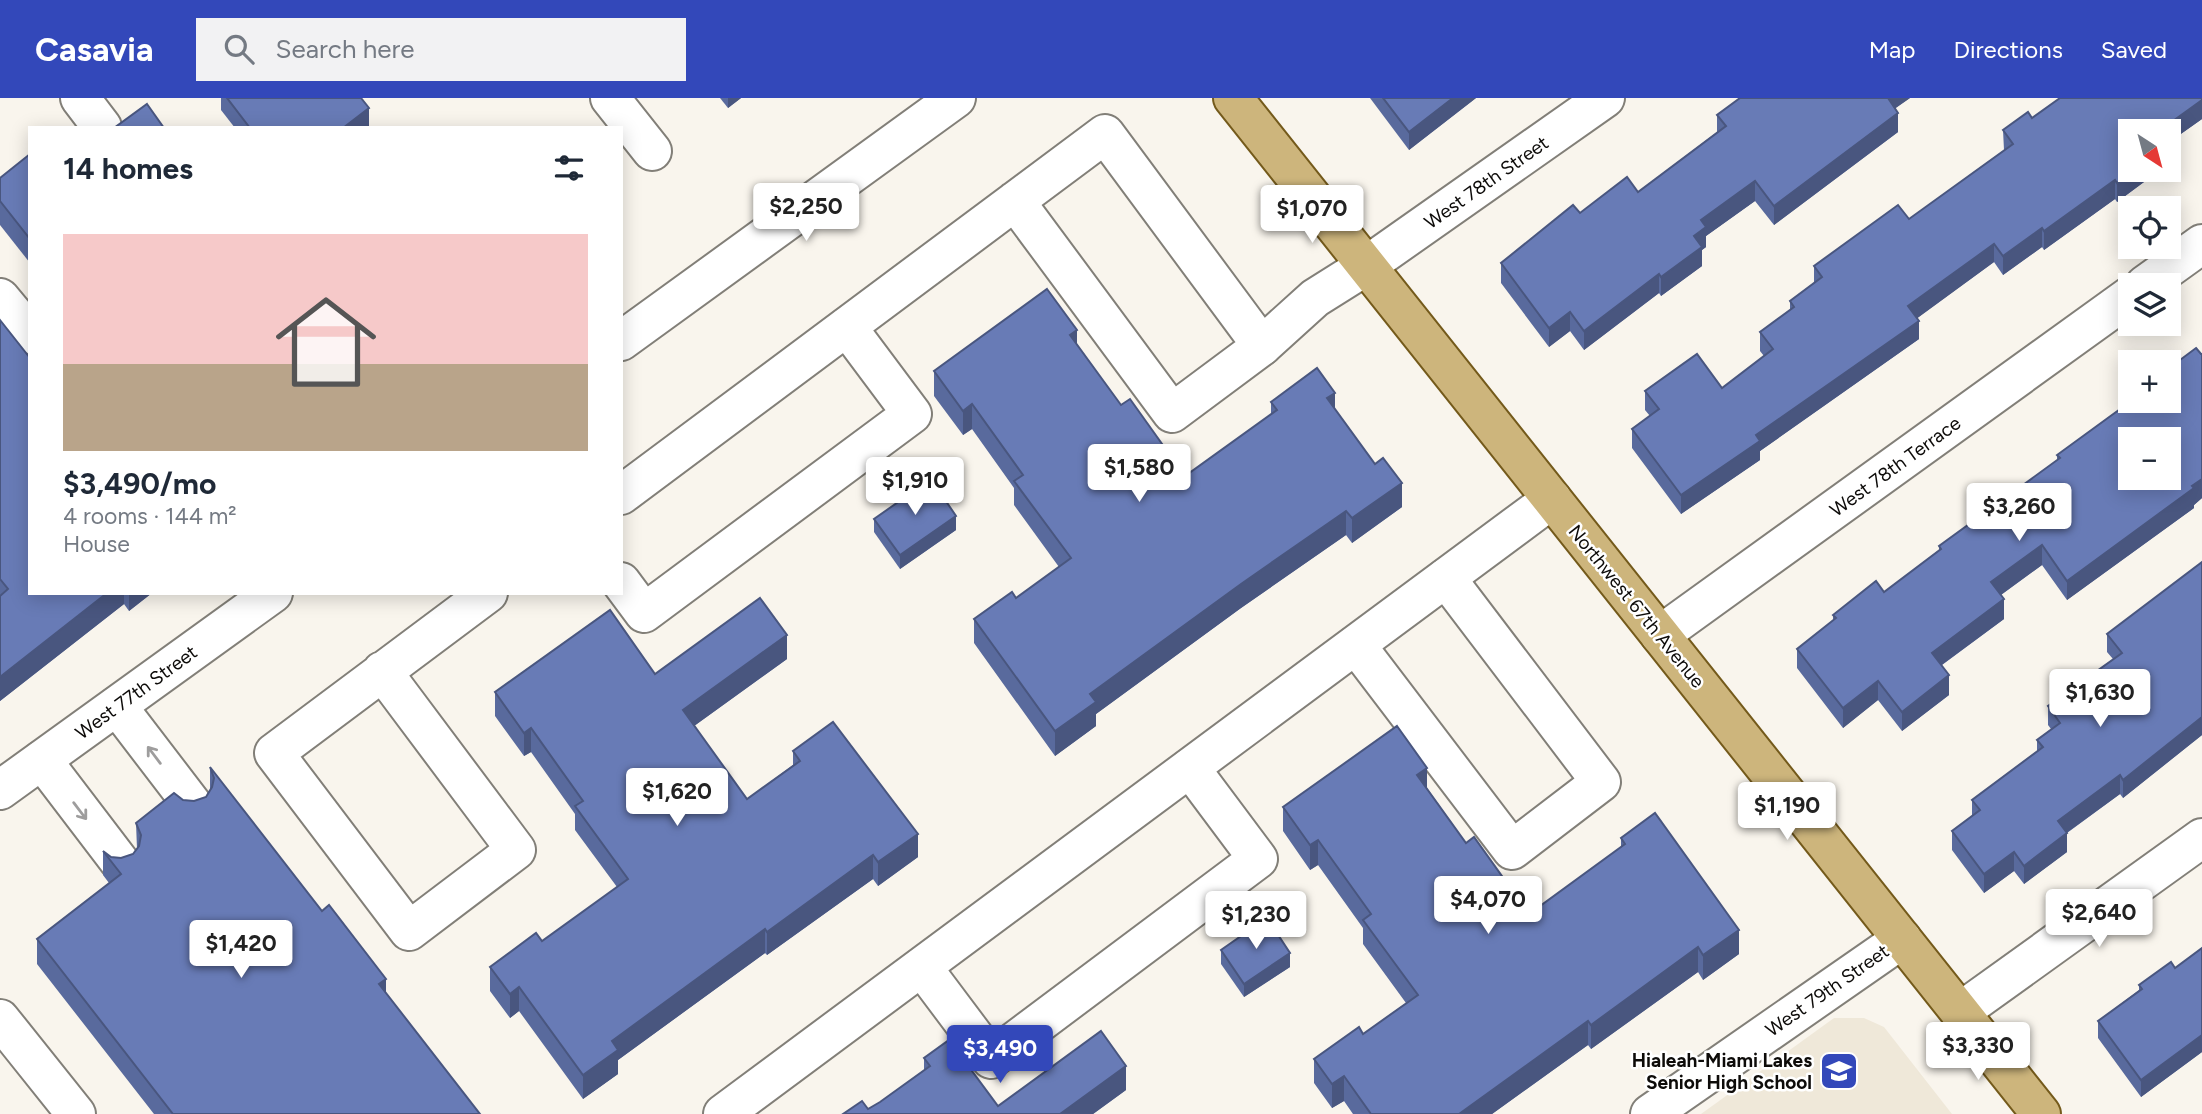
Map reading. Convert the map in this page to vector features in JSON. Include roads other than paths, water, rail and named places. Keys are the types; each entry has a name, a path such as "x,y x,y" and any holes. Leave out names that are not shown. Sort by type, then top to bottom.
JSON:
{"main road":[{"name":"Northwest 67th Avenue","path":"1233,98 2041,1114"}],"street":[{"path":"80,98 101,126"},
{"path":"610,98 652,152"},
{"path":"623,340 956,98"},
{"name":"West 78th Street","path":"1015,201 1172,413 1262,346 1315,298 1366,266 1605,98"},
{"path":"623,494 1105,134 1262,346"},
{"path":"2162,273 2202,244"},
{"path":"0,298 28,332"},
{"name":"West 78th Terrace","path":"1660,635 2118,305"},
{"path":"623,585 645,613 912,414 847,327"},
{"path":"735,1110 922,967 1552,499"},
{"path":"1356,645 1512,850 1601,782 1446,578"},
{"name":"West 77th Street","path":"0,790 270,595"},
{"path":"382,671 516,850 409,931 274,753 382,671 485,595"},
{"path":"117,706 192,804"},
{"path":"42,760 119,861"},
{"path":"922,967 991,1059 1258,859 1190,768"},
{"path":"1961,1012 2202,838"},
{"name":"West 79th Street","path":"1650,1114 1902,939"},
{"path":"0,1019 76,1114"}],"place":[{"name":"Hialeah-Miami Lakes Senior High School","path":"1839,1071"}]}
